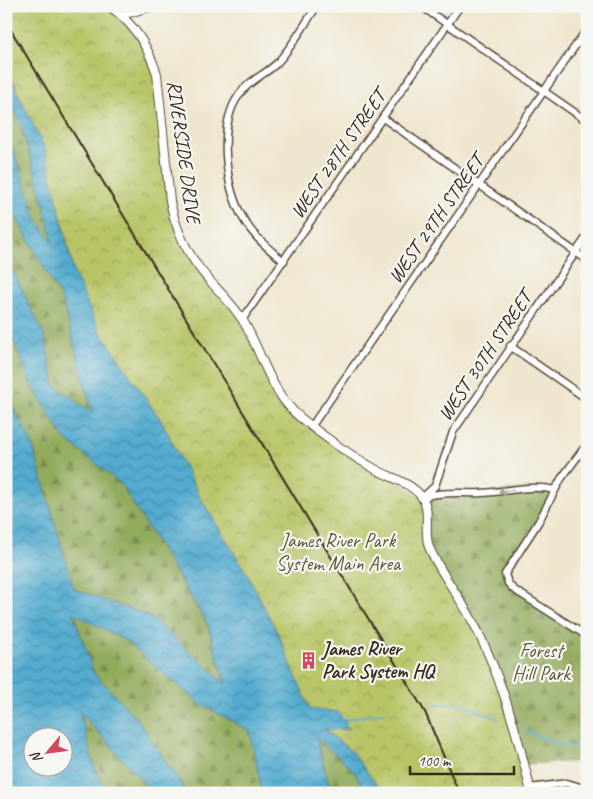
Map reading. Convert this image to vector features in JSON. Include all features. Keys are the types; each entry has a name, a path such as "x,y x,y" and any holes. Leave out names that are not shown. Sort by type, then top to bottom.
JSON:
{"street":[{"name":"RIVERSIDE DRIVE","path":"109,6 122,15 143,40 157,74 170,201 178,231 195,262 242,320 285,402 311,426 370,466 414,489 422,498"},
{"path":"122,15 153,6"},
{"path":"284,261 259,240 237,207 229,177 226,134 231,110 239,95 250,82 275,64 284,54 317,6"},
{"path":"422,6 587,120"},
{"name":"WEST 28TH STREET","path":"242,320 460,6"},
{"name":"WEST 29TH STREET","path":"311,426 587,29"},
{"path":"383,118 587,260"},
{"name":"WEST 30TH STREET","path":"422,498 435,486 452,432 587,236"},
{"path":"510,346 587,399"},
{"path":"587,444 554,490 539,521 507,568 505,577 513,589 587,636"},
{"path":"554,490 535,487 499,492 441,493 422,498 426,511 429,545 473,621 491,660 506,700 530,790 567,783 587,790"}],"green space":[{"name":"James River Park System Main Area","path":"6,6 109,6 122,15 154,65 170,201 182,241 231,305 277,390 295,414 422,498 427,540 491,660 531,793 383,793 352,752 325,729 349,729 343,720 310,710 279,636 249,577 201,499 162,422 99,330 74,273 63,223 11,75 6,68"},
{"path":"6,94 28,149 54,245 37,220 6,128"},
{"path":"6,199 62,300 93,413 55,386 44,335 6,256"},
{"path":"6,323 31,383 65,439 121,484 207,624 226,686 149,616 74,589 32,444 6,394"},
{"name":"Forest Hill Park","path":"527,489 555,490 507,568 508,583 587,635 587,761 524,764 432,552 422,498"},
{"path":"73,612 126,641 199,703 250,731 262,793 187,793 138,720 94,673"},
{"path":"79,711 153,793 106,793 94,766"},
{"path":"316,736 352,769 368,793 331,793"}],"water":[{"path":"6,68 45,149 74,273 99,330 162,422 201,499 249,577 279,636 310,709 338,712 349,729 325,730 352,752 383,793 368,793 352,769 316,737 331,793 262,793 250,731 199,703 126,641 73,613 94,673 138,720 187,793 153,793 80,712 94,766 106,793 6,793 6,394 32,444 74,589 149,616 226,684 207,623 121,484 65,439 31,383 6,323 6,256 44,335 55,386 93,413 62,300 6,199 6,128 37,220 53,243 41,192 20,122 6,94"}],"waterway":[{"path":"435,704 460,704 499,719"},
{"path":"343,720 386,712"},
{"path":"524,730 561,745 587,748"}],"railway":[{"path":"6,22 425,712 459,793"}],"place":[{"name":"James River Park System HQ","path":"308,660"}]}
